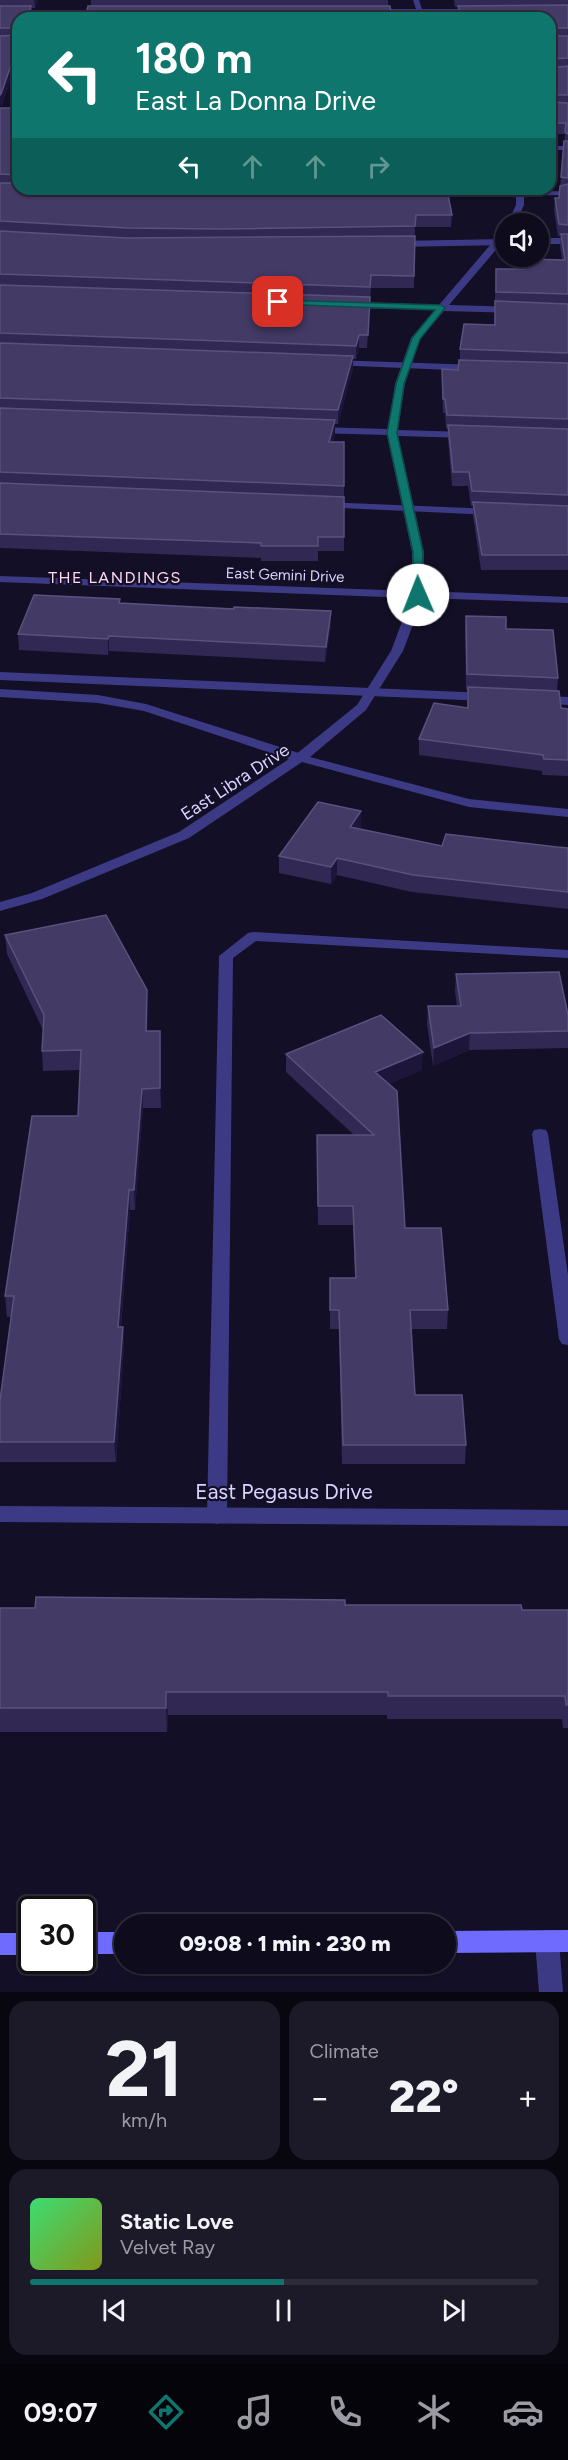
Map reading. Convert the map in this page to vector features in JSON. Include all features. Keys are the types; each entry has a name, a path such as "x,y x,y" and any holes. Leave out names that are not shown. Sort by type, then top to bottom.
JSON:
{"main road":[{"path":"456,1941 557,1941"},
{"path":"96,1944 114,1943"},
{"path":"0,1944 18,1944"}],"street":[{"path":"468,12 484,11"},
{"path":"0,12 117,12"},
{"path":"516,213 520,205 520,195"},
{"path":"549,241 568,241"},
{"path":"382,244 495,242"},
{"path":"3,695 98,699 146,708 300,758 362,706 397,651 418,595 418,552 392,433 400,384 416,338 495,250"},
{"path":"343,304 521,310"},
{"path":"318,363 488,369"},
{"path":"309,430 474,436"},
{"path":"314,505 501,512"},
{"name":"East Gemini Drive","path":"0,579 568,600"},
{"path":"0,676 498,698"},
{"path":"533,699 568,701"},
{"name":"East Libra Drive","path":"0,907 37,896 184,836 300,758 469,803 568,813"},
{"path":"217,1516 226,956 253,936 568,954"},
{"path":"540,1134 568,1340"},
{"name":"East Pegasus Drive","path":"0,1514 568,1518"},
{"path":"551,1992 557,1941"}],"building":[{"path":"568,5 568,28 556,28 556,12 460,12 458,6"},
{"path":"0,6 31,6 29,12 12,12 12,28 0,28"},
{"path":"88,6 390,6 391,12 86,12"},
{"path":"12,35 12,62 0,95 0,36"},
{"path":"556,36 568,36 568,58 556,59"},
{"path":"568,66 568,95 556,95 556,67"},
{"path":"556,102 568,103 568,134 565,132 566,123 556,123"},
{"path":"0,108 12,108 12,175 0,174"},
{"path":"564,141 568,141 568,178 561,177"},
{"path":"0,183 12,183 12,195 448,195 452,215 416,215 415,226 221,229 127,228 0,221"},
{"path":"568,184 568,225 559,224 555,198 559,198 560,186"},
{"path":"0,231 126,238 415,236 414,276 371,275 370,287 0,274"},
{"path":"561,234 568,234 568,294 496,292 496,269 549,267 549,260 565,260"},
{"path":"0,285 370,297 368,335 359,335 356,346 0,333"},
{"path":"495,301 568,304 568,353 460,349 464,324 495,325"},
{"path":"0,343 353,356 338,410 0,398"},
{"path":"459,360 568,363 568,419 447,415 445,399 443,399 442,369 458,370"},
{"path":"0,408 335,420 329,442 344,442 344,486 0,472"},
{"path":"448,425 568,429 568,495 472,491 469,472 453,472"},
{"path":"0,483 344,497 344,537 318,537 318,546 261,546 261,543 0,534"},
{"path":"473,502 568,506 568,555 482,555"},
{"path":"34,595 120,599 119,603 331,611 326,647 109,636 108,639 18,634"},
{"path":"466,616 506,617 506,629 553,630 558,678 467,674"},
{"path":"468,687 559,691 561,708 568,709 568,760 544,759 543,755 419,739 434,703 468,708"},
{"path":"318,802 361,811 350,827 442,846 446,834 568,848 568,892 413,875 337,858 331,867 279,856"},
{"path":"106,915 147,990 146,1031 160,1031 160,1088 142,1089 134,1190 129,1190 118,1327 123,1327 114,1442 0,1442 0,1400 14,1296 5,1296 32,1116 78,1116 81,1050 42,1051 44,1015 5,935"},
{"path":"559,972 568,1015 568,1031 470,1033 434,1048 428,1006 461,1006 456,974"},
{"path":"381,1015 423,1052 375,1072 397,1091 405,1228 441,1228 448,1310 410,1310 415,1395 462,1395 466,1445 343,1445 339,1310 330,1310 330,1278 356,1278 353,1206 318,1206 317,1135 374,1135 286,1054"},
{"path":"36,1597 345,1600 345,1605 521,1605 522,1610 568,1610 568,1705 566,1705 565,1696 388,1696 388,1692 166,1692 166,1708 0,1708 0,1608 35,1608"}],"district":[{"name":"THE LANDINGS","path":"115,577"}],"route":[{"path":"278,302 441,308 416,338 400,384 392,433 418,552 418,595"}]}
